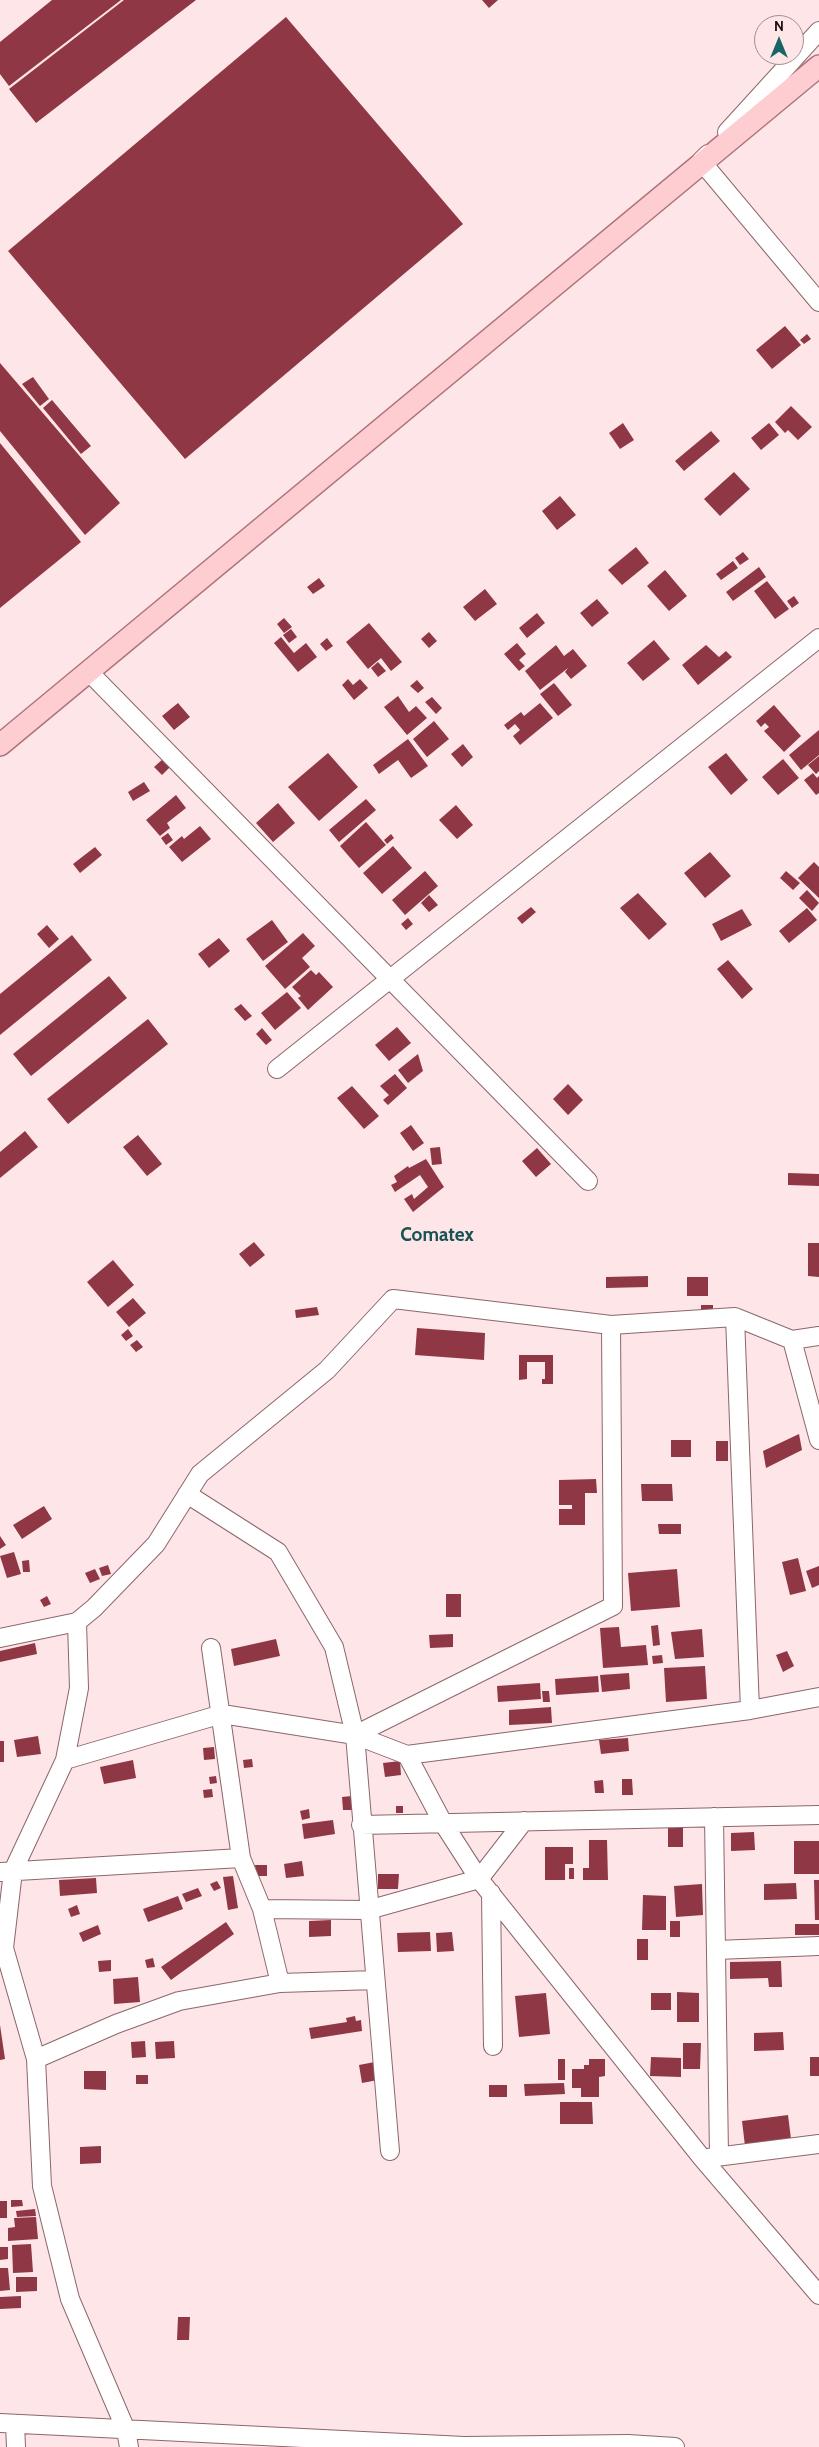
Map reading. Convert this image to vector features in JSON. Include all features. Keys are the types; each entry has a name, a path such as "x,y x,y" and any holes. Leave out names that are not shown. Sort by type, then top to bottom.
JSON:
{"main road":[{"path":"0,745 702,161 819,66"}],"street":[{"path":"819,30 702,161 819,302"},
{"path":"277,1069 819,638"},
{"path":"88,671 588,1181"},
{"path":"0,1638 77,1622 94,1608 156,1544 200,1474 327,1370 393,1299 612,1325 735,1317 792,1340 819,1336"},
{"path":"735,1317 750,1710"},
{"path":"355,1735 613,1606 612,1325"},
{"path":"792,1340 819,1440"},
{"path":"187,1494 278,1552 334,1647 355,1735 368,1910 390,2151"},
{"path":"77,1622 79,1688 65,1760 6,1872 4,1948 36,2059 42,2186 70,2299 128,2438"},
{"path":"211,1648 222,1714 241,1858 262,1909 280,1983"},
{"path":"65,1760 222,1714 355,1735 407,1755 750,1710 819,1697"},
{"path":"407,1755 443,1823 479,1879 710,2157 819,2295"},
{"path":"361,1825 819,1815"},
{"path":"710,2157 716,1950 714,1817"},
{"path":"262,1909 368,1910 479,1879 524,1821"},
{"path":"6,1872 241,1858"},
{"path":"491,1893 493,2046"},
{"path":"716,1950 819,1946"},
{"path":"36,2059 116,2024 179,2001 280,1983 375,1980"},
{"path":"710,2157 819,2144"},
{"path":"16,2447 7,2424 128,2438 464,2446 628,2444 675,2447"}],"building":[{"path":"52,0 121,0 9,86 0,74 0,42"},
{"path":"124,0 196,0 36,123 9,89"},
{"path":"482,0 498,0 489,8"},
{"path":"286,17 463,224 185,459 8,251"},
{"path":"785,326 801,345 772,369 756,350"},
{"path":"807,334 811,339 804,344 800,340"},
{"path":"0,363 120,503 85,535 0,431"},
{"path":"33,377 49,399 40,406 22,384"},
{"path":"52,400 91,446 81,454 43,408"},
{"path":"791,406 812,427 798,440 788,430 785,433 775,422"},
{"path":"623,423 634,440 620,449 609,433"},
{"path":"769,423 779,435 761,450 751,438"},
{"path":"711,431 720,441 684,471 675,461"},
{"path":"0,443 81,542 0,608"},
{"path":"734,472 750,489 720,516 704,499"},
{"path":"560,496 576,515 557,530 542,511"},
{"path":"636,547 649,563 622,585 608,570"},
{"path":"743,552 749,559 740,565 735,558"},
{"path":"733,561 738,568 721,580 716,574"},
{"path":"759,567 766,577 733,601 726,592"},
{"path":"665,570 687,596 669,611 647,586"},
{"path":"319,578 325,586 313,594 307,587"},
{"path":"767,581 789,609 775,619 754,591"},
{"path":"485,589 497,604 475,621 463,607"},
{"path":"794,596 799,603 792,608 787,601"},
{"path":"597,599 609,613 592,627 580,613"},
{"path":"537,613 545,623 527,638 519,628"},
{"path":"284,618 292,627 284,633 277,624"},
{"path":"369,623 402,662 391,671 381,658 368,669 346,642"},
{"path":"291,629 297,637 289,643 283,635"},
{"path":"429,632 437,641 429,648 421,639"},
{"path":"281,637 294,653 306,643 317,657 298,672 274,643"},
{"path":"327,638 333,646 326,651 320,644"},
{"path":"654,640 670,659 643,681 627,663"},
{"path":"517,643 526,654 519,660 525,666 519,671 504,654"},
{"path":"556,645 564,656 573,649 587,666 571,679 565,672 568,668 540,690 525,671"},
{"path":"706,645 719,657 726,651 732,657 698,685 682,665"},
{"path":"378,662 386,671 378,677 371,668"},
{"path":"348,679 353,685 360,679 368,688 354,700 342,685"},
{"path":"417,680 424,688 418,693 410,686"},
{"path":"554,683 572,705 558,716 540,694"},
{"path":"398,696 409,712 416,706 427,718 407,735 384,707"},
{"path":"432,697 442,708 436,714 425,702"},
{"path":"178,703 190,717 174,730 162,716"},
{"path":"540,703 553,718 520,745 513,736 520,730 515,724 508,730 504,725 521,712 524,716"},
{"path":"774,705 801,736 784,752 764,731 769,727 765,723 761,727 756,721"},
{"path":"434,721 449,739 427,757 413,739"},
{"path":"819,730 819,755 801,770 789,755"},
{"path":"408,739 428,766 411,778 398,760 379,774 373,765"},
{"path":"463,744 473,757 462,767 451,754"},
{"path":"328,753 358,787 319,821 288,787"},
{"path":"726,753 748,780 731,795 708,767"},
{"path":"819,756 819,771 816,774 808,765"},
{"path":"164,758 172,765 162,775 154,767"},
{"path":"783,759 799,778 778,795 762,777"},
{"path":"813,773 817,778 819,776 819,793 816,795 804,780"},
{"path":"144,782 150,791 133,801 128,792"},
{"path":"176,795 186,808 167,823 170,828 160,836 146,820"},
{"path":"366,799 376,810 339,842 329,830"},
{"path":"278,803 295,823 273,842 256,823"},
{"path":"456,805 473,825 457,839 439,820"},
{"path":"366,822 386,845 359,868 340,846"},
{"path":"200,826 211,839 182,862 169,847 182,836 184,839"},
{"path":"168,833 173,840 166,845 161,838"},
{"path":"391,834 394,838 387,844 384,840"},
{"path":"393,846 412,868 382,894 363,873"},
{"path":"95,847 102,855 80,873 73,864"},
{"path":"710,852 731,876 705,898 684,873"},
{"path":"814,862 819,867 819,898 798,878"},
{"path":"425,871 438,886 405,915 392,900"},
{"path":"786,871 800,883 793,890 780,878"},
{"path":"807,890 819,903 812,911 799,898"},
{"path":"638,893 667,924 649,940 620,908"},
{"path":"429,895 438,905 429,912 421,903"},
{"path":"531,907 536,912 522,924 517,918"},
{"path":"807,908 817,920 789,943 779,931"},
{"path":"742,909 752,925 721,941 712,924"},
{"path":"408,918 413,924 406,930 401,924"},
{"path":"272,920 288,942 263,961 246,939"},
{"path":"47,925 59,939 49,948 37,934"},
{"path":"303,933 315,946 302,958 310,967 285,989 265,966"},
{"path":"72,935 92,960 0,1035 0,994"},
{"path":"219,938 230,951 209,968 198,954"},
{"path":"728,960 753,989 742,999 717,969"},
{"path":"311,970 316,975 319,972 333,987 308,1010 298,998 301,996 292,987"},
{"path":"109,976 127,998 31,1076 13,1054"},
{"path":"287,992 301,1008 275,1030 261,1013"},
{"path":"241,1004 252,1016 245,1021 234,1009"},
{"path":"148,1019 168,1044 68,1124 47,1099"},
{"path":"397,1027 411,1043 389,1061 375,1045"},
{"path":"262,1028 272,1040 266,1045 256,1034"},
{"path":"418,1054 423,1071 408,1083 398,1070"},
{"path":"395,1074 407,1088 388,1105 383,1100 389,1095 380,1086"},
{"path":"568,1084 583,1100 568,1115 553,1099"},
{"path":"352,1086 379,1116 364,1129 337,1098"},
{"path":"411,1125 424,1143 413,1151 400,1133"},
{"path":"25,1131 38,1147 0,1178 0,1152"},
{"path":"138,1135 162,1164 147,1176 123,1147"},
{"path":"440,1147 442,1164 432,1165 430,1148"},
{"path":"537,1148 551,1164 536,1177 522,1161"},
{"path":"426,1159 444,1187 413,1212 404,1199 412,1194 414,1199 428,1187 420,1175 395,1192 391,1185 397,1182 394,1176 408,1166 409,1168"},
{"path":"788,1173 819,1174 819,1186 788,1185"},
{"path":"254,1242 265,1255 250,1267 239,1254"},
{"path":"808,1243 819,1243 819,1277 808,1276"},
{"path":"113,1260 134,1285 108,1307 87,1282"},
{"path":"648,1276 648,1287 606,1288 606,1277"},
{"path":"687,1277 708,1277 708,1296 687,1296"},
{"path":"133,1298 146,1313 129,1327 116,1312"},
{"path":"701,1305 713,1305 713,1316 701,1317"},
{"path":"317,1307 319,1315 296,1318 295,1310"},
{"path":"417,1328 485,1333 484,1360 415,1355"},
{"path":"128,1329 133,1336 126,1341 121,1335"},
{"path":"137,1340 143,1347 136,1352 130,1345"},
{"path":"519,1355 553,1355 553,1384 542,1384 542,1379 545,1379 545,1362 527,1362 527,1379 519,1380"},
{"path":"799,1434 802,1450 766,1468 763,1451"},
{"path":"671,1440 691,1440 691,1457 671,1457"},
{"path":"716,1441 728,1441 728,1461 716,1461"},
{"path":"596,1479 597,1493 585,1493 585,1525 559,1525 559,1509 572,1509 572,1505 559,1505 559,1480"},
{"path":"641,1484 672,1484 673,1501 642,1501"},
{"path":"44,1506 52,1519 22,1539 13,1525"},
{"path":"658,1524 681,1524 681,1534 659,1534"},
{"path":"0,1536 6,1545 0,1549"},
{"path":"14,1552 21,1574 7,1578 0,1556"},
{"path":"798,1558 806,1591 790,1595 782,1562"},
{"path":"29,1560 30,1572 23,1572 22,1561"},
{"path":"108,1565 111,1574 102,1576 99,1568"},
{"path":"819,1566 819,1585 812,1588 806,1571"},
{"path":"95,1569 100,1579 90,1583 85,1573"},
{"path":"677,1569 680,1607 631,1611 628,1573"},
{"path":"446,1594 461,1594 461,1617 446,1617"},
{"path":"47,1596 51,1604 44,1607 40,1600"},
{"path":"658,1625 660,1645 653,1646 651,1626"},
{"path":"619,1627 621,1647 646,1645 648,1665 603,1668 600,1628"},
{"path":"702,1629 704,1657 675,1659 671,1632"},
{"path":"453,1634 453,1647 430,1648 429,1635"},
{"path":"276,1639 280,1656 234,1666 231,1649"},
{"path":"35,1643 37,1654 0,1662 0,1651"},
{"path":"787,1651 794,1666 783,1672 776,1655"},
{"path":"662,1655 663,1663 653,1664 652,1656"},
{"path":"705,1666 707,1699 666,1702 664,1668"},
{"path":"629,1673 630,1689 602,1692 600,1675"},
{"path":"598,1676 599,1692 556,1695 555,1679"},
{"path":"540,1683 541,1699 498,1702 497,1686"},
{"path":"542,1691 549,1691 550,1702 543,1702"},
{"path":"551,1707 552,1723 509,1725 509,1710"},
{"path":"38,1736 41,1754 17,1757 14,1740"},
{"path":"628,1738 629,1751 601,1754 599,1740"},
{"path":"0,1741 4,1741 4,1762 0,1762"},
{"path":"214,1747 215,1759 204,1760 203,1748"},
{"path":"252,1759 253,1767 244,1768 243,1760"},
{"path":"133,1760 136,1778 104,1784 100,1767"},
{"path":"400,1761 401,1775 385,1777 383,1763"},
{"path":"216,1776 217,1783 210,1784 209,1777"},
{"path":"622,1779 632,1779 633,1795 622,1795"},
{"path":"603,1780 604,1793 595,1793 594,1781"},
{"path":"212,1789 213,1797 204,1798 203,1790"},
{"path":"352,1796 352,1810 343,1810 342,1797"},
{"path":"396,1806 403,1806 403,1813 396,1813"},
{"path":"309,1809 310,1818 302,1820 300,1811"},
{"path":"333,1820 335,1834 304,1839 302,1824"},
{"path":"668,1828 683,1828 683,1847 668,1847"},
{"path":"754,1832 755,1850 731,1851 731,1833"},
{"path":"589,1840 607,1840 608,1880 583,1880 583,1868 589,1868"},
{"path":"794,1841 819,1841 819,1874 794,1874"},
{"path":"545,1847 573,1847 573,1864 565,1864 565,1880 545,1880"},
{"path":"302,1861 304,1876 286,1878 284,1864"},
{"path":"255,1865 267,1865 267,1876 256,1876"},
{"path":"569,1868 574,1868 574,1879 569,1879"},
{"path":"378,1874 399,1874 398,1889 378,1889"},
{"path":"233,1876 238,1908 228,1910 223,1877"},
{"path":"96,1878 97,1893 60,1896 59,1880"},
{"path":"814,1880 819,1880 819,1920 815,1920"},
{"path":"217,1881 221,1888 214,1891 210,1884"},
{"path":"796,1883 797,1899 764,1900 764,1884"},
{"path":"702,1884 703,1915 676,1917 674,1886"},
{"path":"198,1888 202,1896 186,1902 182,1894"},
{"path":"643,1895 666,1896 666,1930 642,1930"},
{"path":"178,1896 183,1909 148,1922 143,1909"},
{"path":"77,1905 80,1914 71,1917 68,1909"},
{"path":"331,1920 331,1936 309,1937 309,1921"},
{"path":"670,1921 680,1921 680,1937 670,1937"},
{"path":"226,1922 234,1934 171,1980 161,1967"},
{"path":"795,1924 819,1924 819,1935 795,1935"},
{"path":"98,1925 101,1934 83,1942 79,1933"},
{"path":"430,1932 431,1951 398,1952 397,1933"},
{"path":"452,1932 454,1951 437,1952 436,1933"},
{"path":"637,1939 648,1939 648,1960 637,1960"},
{"path":"153,1958 155,1967 147,1968 145,1960"},
{"path":"111,1960 111,1971 99,1972 98,1961"},
{"path":"781,1961 782,1987 769,1987 768,1978 730,1979 730,1962"},
{"path":"138,1977 140,2002 114,2004 113,1979"},
{"path":"677,1992 699,1993 699,2022 677,2022"},
{"path":"546,1993 550,2034 519,2037 515,1996"},
{"path":"651,1993 671,1993 671,2010 651,2010"},
{"path":"355,2016 356,2021 361,2020 362,2031 311,2039 309,2028 347,2022 346,2018"},
{"path":"0,2025 5,2059 0,2060"},
{"path":"783,2032 784,2050 754,2051 754,2033"},
{"path":"145,2041 146,2057 132,2058 131,2042"},
{"path":"174,2041 175,2058 156,2059 155,2042"},
{"path":"683,2043 701,2043 700,2069 683,2069"},
{"path":"651,2057 681,2058 681,2077 650,2076"},
{"path":"810,2057 819,2057 819,2076 810,2076"},
{"path":"558,2059 565,2059 565,2080 558,2080"},
{"path":"589,2059 605,2059 605,2076 599,2077 599,2097 581,2097 581,2088 572,2088 572,2069 584,2069 584,2065 589,2065"},
{"path":"380,2061 383,2079 362,2083 359,2065"},
{"path":"84,2071 106,2071 106,2090 84,2089"},
{"path":"136,2075 148,2075 148,2084 136,2084"},
{"path":"564,2083 565,2094 525,2096 524,2084"},
{"path":"489,2085 507,2085 507,2097 489,2097"},
{"path":"560,2102 592,2102 593,2124 560,2124"},
{"path":"788,2115 791,2139 745,2146 742,2121"},
{"path":"101,2146 101,2163 80,2164 80,2147"},
{"path":"11,2200 22,2200 23,2206 11,2207"},
{"path":"0,2201 7,2201 7,2218 0,2218"},
{"path":"35,2209 36,2216 17,2217 16,2211"},
{"path":"36,2217 38,2239 8,2241 8,2228 15,2227 14,2218"},
{"path":"31,2244 33,2272 13,2273 12,2245"},
{"path":"0,2247 8,2247 8,2259 0,2260"},
{"path":"0,2268 8,2268 10,2290 0,2291"},
{"path":"16,2277 37,2277 37,2291 16,2292"},
{"path":"21,2296 21,2308 0,2309 0,2297"},
{"path":"178,2317 190,2317 189,2340 177,2340"}],"district":[{"name":"Comatex","path":"437,1235"}]}
